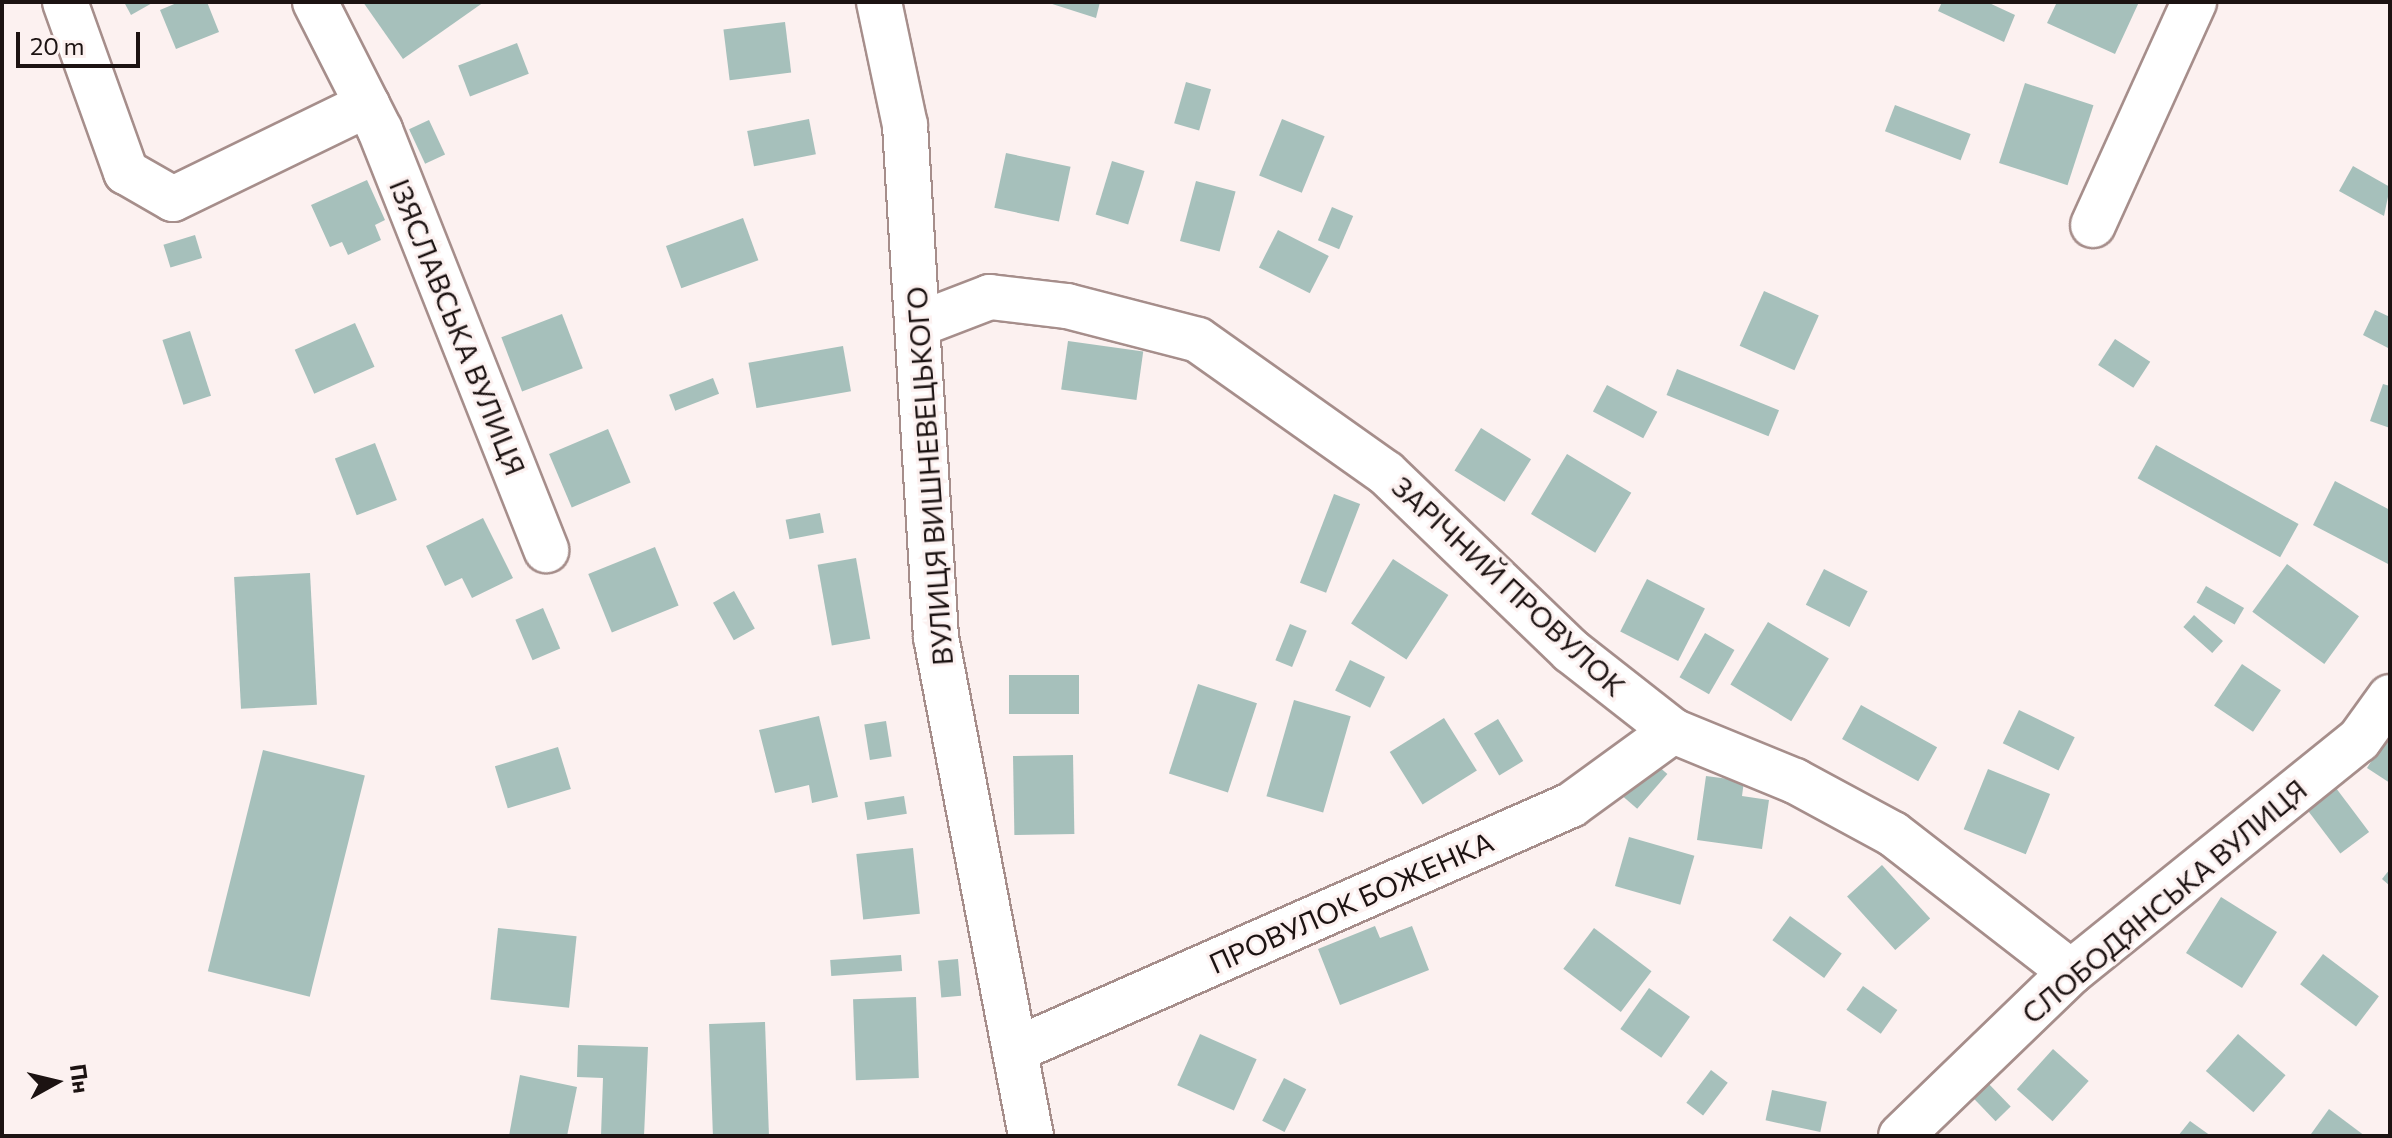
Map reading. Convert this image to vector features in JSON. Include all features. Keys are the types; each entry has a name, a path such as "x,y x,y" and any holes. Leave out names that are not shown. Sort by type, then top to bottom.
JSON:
{"street":[{"path":"65,2 126,172 173,199 367,105"},
{"name":"ІЗЯСЛАВСЬКА ВУЛИЦЯ","path":"315,2 367,105 546,550"},
{"name":"ВУЛИЦЯ ВИШНЕВЕЦЬКОГО","path":"879,2 905,125 936,637 1031,1136"},
{"path":"2093,225 2194,2"},
{"name":"ЗАРІЧНИЙ ПРОВУЛОК","path":"917,325 990,297 1067,306 1198,340 1386,473 1571,651 1673,731 1795,781 1893,834 2071,972"},
{"name":"СЛОБОДЯНСЬКА ВУЛИЦЯ","path":"1901,1136 2071,972 2359,740 2390,697"},
{"name":"ПРОВУЛОК БОЖЕНКА","path":"1015,1050 1571,805 1673,731"}],"building":[{"path":"124,2 154,2 131,15"},
{"path":"179,2 207,2 219,32 176,49 160,10"},
{"path":"363,2 484,2 403,59"},
{"path":"1046,2 1100,2 1096,18"},
{"path":"1942,2 1987,2 2015,15 2004,42 1938,11"},
{"path":"2057,2 2139,2 2115,54 2047,23"},
{"path":"785,22 791,73 730,80 723,30"},
{"path":"517,43 529,74 470,96 458,66"},
{"path":"1186,82 1211,89 1199,131 1174,123"},
{"path":"2025,83 2093,105 2068,185 1999,163"},
{"path":"1895,105 1971,134 1961,160 1885,131"},
{"path":"809,119 816,154 754,166 747,131"},
{"path":"1282,119 1325,136 1302,193 1259,176"},
{"path":"429,120 445,154 425,164 409,129"},
{"path":"1006,153 1071,167 1059,221 994,208"},
{"path":"1112,161 1145,171 1128,224 1096,215"},
{"path":"2353,166 2390,187 2384,216 2339,191"},
{"path":"367,180 385,220 375,225 381,240 348,255 342,242 330,247 311,205"},
{"path":"1196,181 1236,192 1220,251 1180,241"},
{"path":"1332,207 1353,216 1339,249 1318,240"},
{"path":"743,218 758,260 681,288 666,246"},
{"path":"1278,230 1329,256 1310,293 1259,267"},
{"path":"195,235 202,258 170,268 163,245"},
{"path":"1764,291 1819,315 1794,370 1740,346"},
{"path":"2375,310 2390,317 2390,349 2363,335"},
{"path":"562,314 583,368 522,391 501,337"},
{"path":"355,323 375,367 314,394 295,350"},
{"path":"190,331 211,396 183,405 162,340"},
{"path":"2115,339 2150,362 2133,388 2098,365"},
{"path":"1068,341 1143,352 1136,400 1061,390"},
{"path":"843,346 851,391 756,408 748,363"},
{"path":"1677,369 1779,410 1769,436 1667,395"},
{"path":"713,378 719,394 675,411 669,395"},
{"path":"2383,384 2390,386 2390,428 2370,421"},
{"path":"1607,385 1657,412 1643,438 1593,411"},
{"path":"1481,428 1531,459 1505,502 1455,470"},
{"path":"608,429 631,482 572,507 549,454"},
{"path":"375,443 397,500 357,515 335,458"},
{"path":"2156,445 2299,524 2280,557 2138,478"},
{"path":"1567,454 1631,493 1595,553 1531,514"},
{"path":"2335,481 2390,510 2390,565 2313,525"},
{"path":"1334,494 1360,504 1326,593 1300,583"},
{"path":"820,513 824,533 789,539 786,520"},
{"path":"483,518 513,578 472,598 462,578 445,586 426,546"},
{"path":"655,547 679,605 612,632 588,574"},
{"path":"856,558 870,639 832,646 818,565"},
{"path":"1393,559 1448,595 1406,660 1351,624"},
{"path":"2287,564 2359,616 2324,664 2252,612"},
{"path":"1824,569 1868,591 1849,627 1806,605"},
{"path":"310,573 317,705 241,709 234,577"},
{"path":"1647,579 1705,609 1678,661 1620,632"},
{"path":"2206,586 2244,608 2235,624 2196,602"},
{"path":"734,591 755,629 734,640 713,603"},
{"path":"543,608 560,649 533,660 515,620"},
{"path":"2194,615 2223,641 2212,653 2183,627"},
{"path":"1768,622 1829,659 1791,721 1730,685"},
{"path":"1290,624 1307,631 1292,667 1275,660"},
{"path":"1705,633 1734,650 1709,694 1680,677"},
{"path":"1350,660 1385,677 1370,708 1335,691"},
{"path":"2242,664 2281,690 2253,732 2214,705"},
{"path":"1009,675 1079,675 1079,714 1009,714"},
{"path":"1198,684 1257,703 1228,793 1169,773"},
{"path":"1294,700 1351,716 1323,812 1266,796"},
{"path":"1861,705 1937,747 1918,781 1842,739"},
{"path":"2019,710 2075,737 2059,770 2003,743"},
{"path":"819,716 838,797 812,803 809,785 775,793 759,730"},
{"path":"1444,718 1477,771 1423,804 1390,752"},
{"path":"1498,719 1523,761 1499,775 1474,733"},
{"path":"886,721 892,757 870,760 864,724"},
{"path":"2390,731 2390,783 2367,768"},
{"path":"558,747 571,789 508,808 495,766"},
{"path":"263,750 365,775 310,997 208,971"},
{"path":"1073,755 1074,834 1014,835 1013,756"},
{"path":"1650,759 1667,774 1637,809 1620,794"},
{"path":"1988,769 2050,794 2026,854 1964,829"},
{"path":"1706,776 1744,781 1742,796 1769,800 1762,849 1697,840"},
{"path":"2336,788 2369,832 2340,854 2307,810"},
{"path":"904,796 907,814 867,820 864,802"},
{"path":"1629,837 1694,856 1680,905 1615,886"},
{"path":"913,848 920,914 863,920 856,854"},
{"path":"1882,865 1930,919 1895,950 1847,896"},
{"path":"2390,869 2390,886 2382,879"},
{"path":"2221,897 2277,932 2242,988 2186,953"},
{"path":"1790,916 1842,954 1824,978 1772,940"},
{"path":"1375,926 1380,938 1412,926 1429,970 1340,1005 1318,949"},
{"path":"498,928 577,936 569,1008 490,1000"},
{"path":"1594,928 1652,971 1621,1012 1563,969"},
{"path":"2323,954 2379,996 2356,1026 2300,984"},
{"path":"901,955 902,971 831,976 830,960"},
{"path":"958,959 961,996 941,998 938,961"},
{"path":"1863,986 1897,1010 1881,1034 1846,1010"},
{"path":"1649,988 1690,1017 1661,1058 1620,1029"},
{"path":"916,997 919,1078 856,1080 853,999"},
{"path":"765,1022 769,1136 713,1136 709,1024"},
{"path":"1200,1034 1257,1059 1234,1110 1177,1085"},
{"path":"2238,1034 2286,1075 2253,1112 2206,1071"},
{"path":"578,1045 648,1047 644,1136 601,1136 603,1078 577,1077"},
{"path":"2053,1049 2089,1081 2053,1121 2017,1089"},
{"path":"1711,1070 1728,1083 1703,1115 1686,1103"},
{"path":"520,1075 577,1087 567,1136 509,1136"},
{"path":"1284,1078 1306,1089 1284,1132 1262,1121"},
{"path":"1985,1080 2011,1107 1996,1121 1970,1095"},
{"path":"1772,1090 1827,1102 1820,1132 1766,1120"},
{"path":"2329,1109 2365,1136 2311,1134"},
{"path":"2190,1121 2211,1136 2178,1136"}]}
